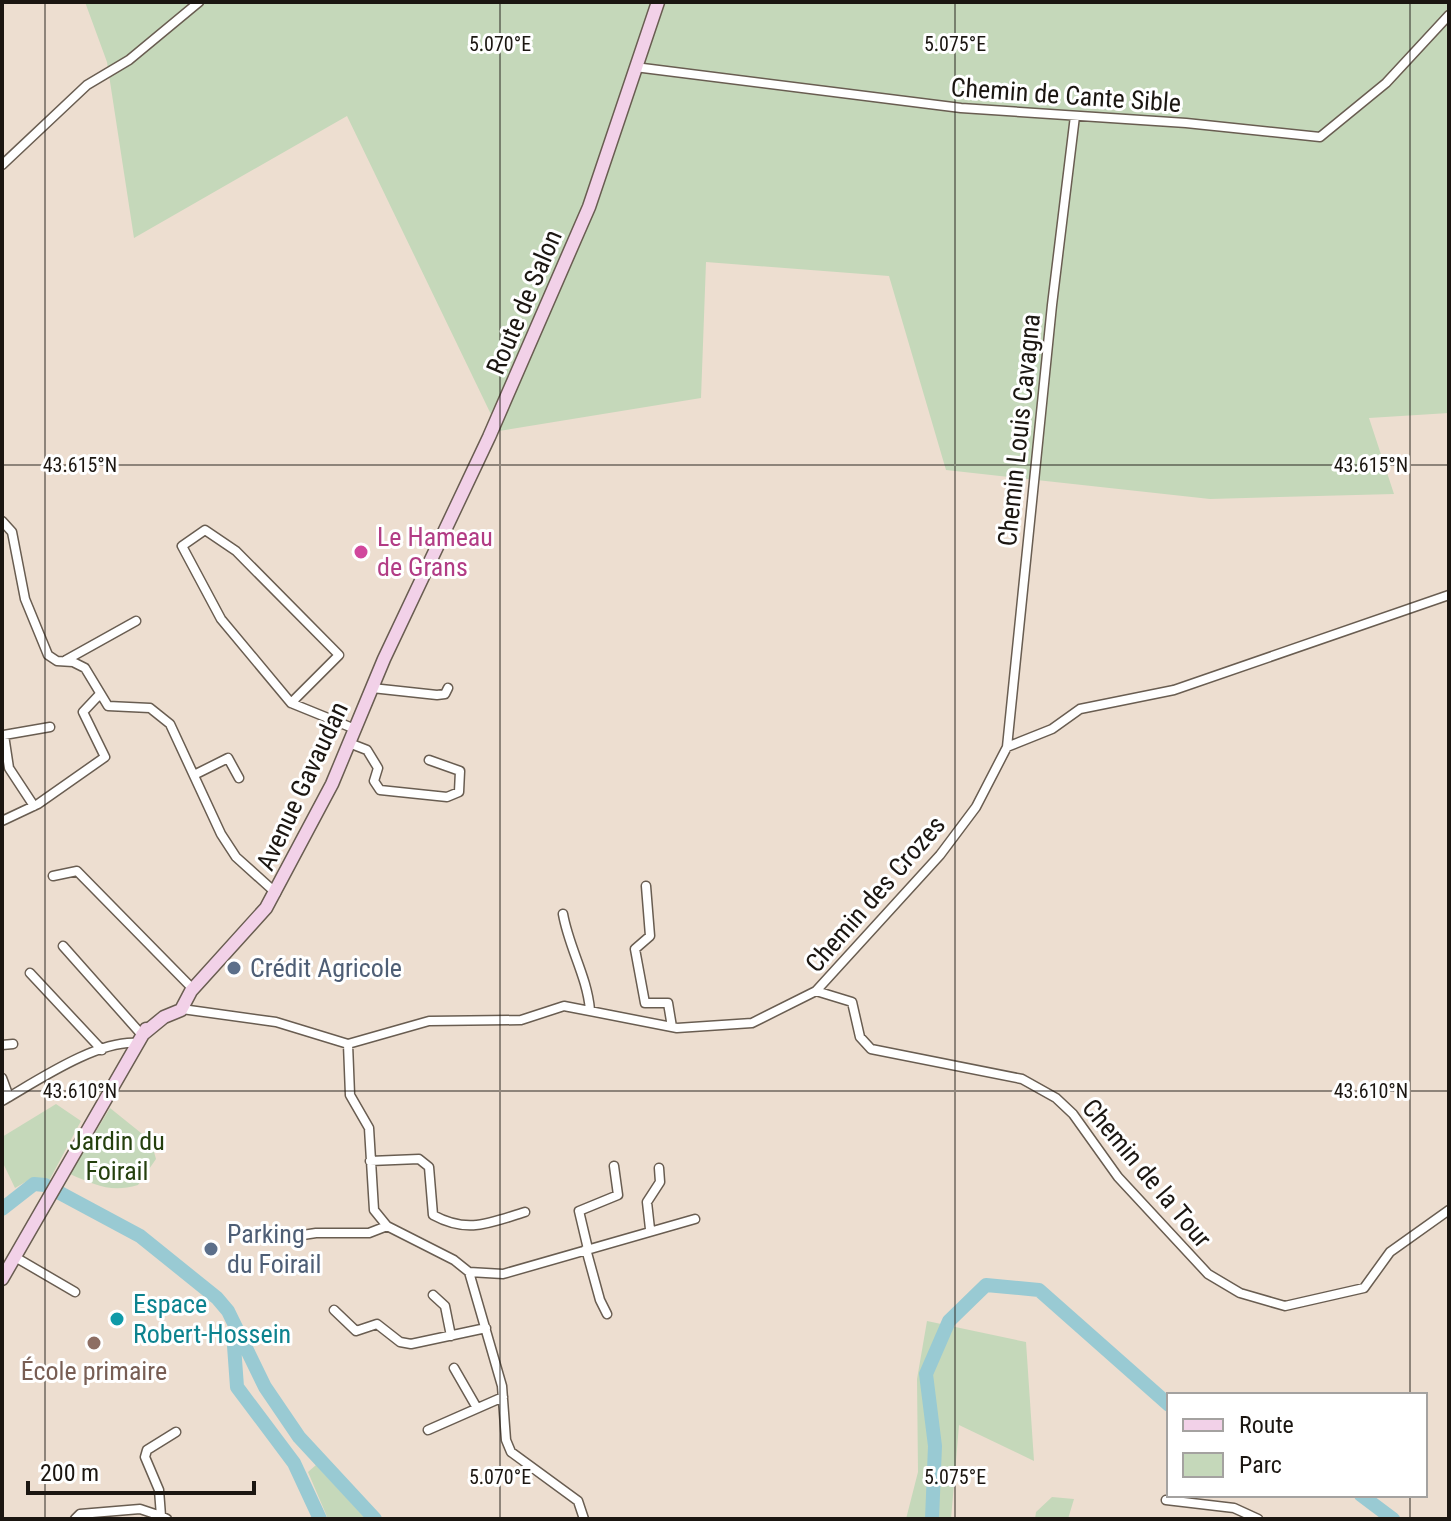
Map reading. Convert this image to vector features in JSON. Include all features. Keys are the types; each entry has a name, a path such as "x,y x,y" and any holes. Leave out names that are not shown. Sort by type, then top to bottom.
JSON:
{"street":[{"path":"2,165 87,85 129,60 199,2"},
{"name":"Route de Salon","path":"409,610 489,437 589,207 658,2"},
{"name":"Chemin de Cante Sible","path":"634,67 881,100 1320,137 1386,83 1449,15"},
{"name":"Chemin Louis Cavagna","path":"1007,747 1052,305 1075,116"},
{"path":"2,521 12,532 33,623 48,655 62,663 73,662 85,668 108,706 157,710 170,724 236,857 276,893"},
{"path":"291,703 339,655 236,551 205,530 182,546 221,619 291,703 355,729"},
{"path":"1007,747 1052,729 1080,709 1174,690 1449,595"},
{"name":"Avenue Gavaudan","path":"177,1006 253,925 276,893 409,610"},
{"path":"62,663 136,621"},
{"path":"372,688 437,695 445,694 448,688"},
{"path":"2,821 34,806 105,757 83,712 99,695"},
{"path":"34,806 9,768 4,735 50,727"},
{"path":"349,743 367,750 378,768 374,781 380,790 447,797 459,792 460,771 429,760"},
{"name":"Chemin des Crozes","path":"348,1044 429,1021 521,1020 564,1006 672,1027 752,1023 816,991 940,855 976,807 1007,747"},
{"path":"194,775 228,758 239,778"},
{"path":"53,876 77,871 189,985"},
{"path":"646,886 650,936 635,949 645,1003 668,1003 672,1027"},
{"path":"563,914 569,944 588,990 590,1010"},
{"path":"63,946 140,1039"},
{"name":"Avenue Gavaudan","path":"177,1006 189,985 213,968"},
{"path":"30,973 102,1050"},
{"name":"Chemin de la Tour","path":"816,991 852,1002 860,1037 871,1049 1022,1079 1056,1098 1073,1114 1118,1177 1208,1274 1240,1293 1285,1306 1356,1292 1370,1282 1390,1252 1449,1210"},
{"path":"2,1279 140,1039 177,1006 276,1022 348,1044 350,1095 369,1128 374,1210 387,1226 454,1260 469,1272 503,1397 506,1440 511,1452 578,1501 584,1519"},
{"path":"2,1078 5,1099 39,1078 102,1050 140,1039"},
{"path":"2,1045 13,1044"},
{"path":"370,1161 419,1159 429,1167 433,1215 454,1227 482,1225 525,1212"},
{"path":"607,1314 579,1211 618,1195 614,1166"},
{"path":"650,1229 647,1202 660,1182 659,1168"},
{"path":"469,1272 503,1274 650,1229 695,1219"},
{"path":"276,1239 316,1233 369,1233 387,1226"},
{"path":"2,1250 75,1292"},
{"path":"433,1295 445,1306 451,1336"},
{"path":"334,1310 356,1331 377,1324 408,1344 486,1328"},
{"path":"454,1368 477,1408"},
{"path":"428,1430 503,1397"},
{"path":"164,1518 159,1490 145,1457 147,1450 176,1432"},
{"path":"1166,1500 1234,1508 1258,1519"},
{"path":"75,1519 80,1514 140,1509 164,1518"}],"green space":[{"path":"85,2 1449,2 1449,413 1369,418 1394,494 1210,499 946,470 889,276 706,262 701,398 499,431 347,116 134,238 107,62"},
{"path":"56,1104 81,1121 50,1179 32,1178 15,1188 2,1161 2,1137"},
{"name":"Jardin du Foirail","path":"110,1108 151,1141 156,1159 138,1185 111,1188 70,1174"},
{"path":"927,1321 1026,1342 1034,1461 959,1425 951,1519 906,1519 918,1472 917,1379"},
{"path":"316,1465 366,1519 328,1519 308,1472"},
{"path":"1052,1497 1074,1499 1068,1519 1035,1519 1036,1512"}],"waterway":[{"path":"2,1209 34,1184 45,1185 140,1236 217,1298 228,1311 265,1387 299,1437 375,1519"},
{"path":"932,1519 935,1446 926,1374 949,1321 986,1285 1039,1290 1167,1403"},
{"path":"233,1332 237,1387 294,1463 320,1519"},
{"path":"1364,1497 1393,1519"}],"place":[{"name":"Le Hameau de Grans","path":"361,552"},
{"name":"Crédit Agricole","path":"234,968"},
{"name":"Parking du Foirail","path":"211,1249"},
{"name":"Espace Robert-Hossein","path":"117,1319"},
{"name":"École primaire","path":"94,1343"}]}
